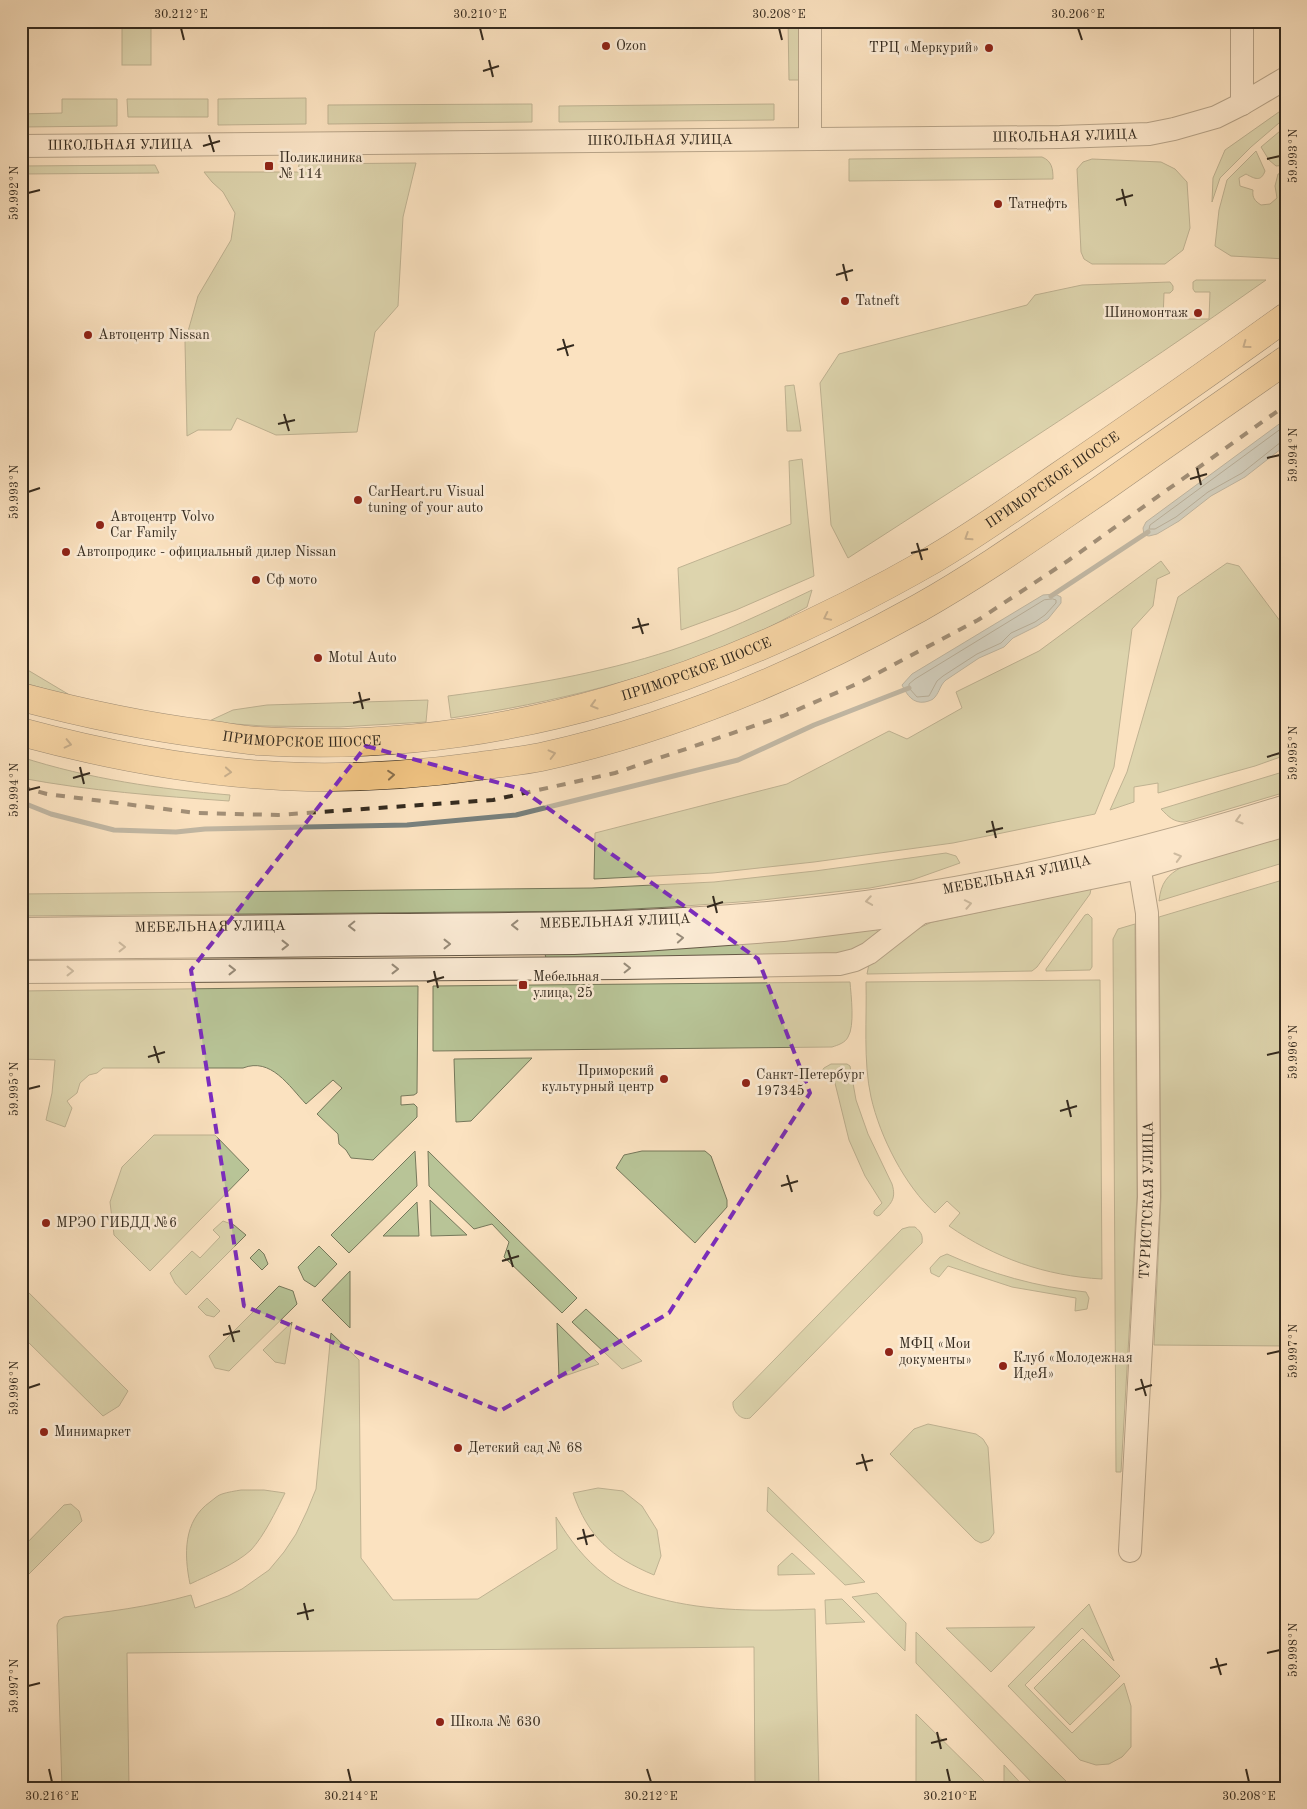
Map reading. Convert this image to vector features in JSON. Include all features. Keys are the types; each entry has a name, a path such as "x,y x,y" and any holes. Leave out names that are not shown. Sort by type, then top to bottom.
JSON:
{"main road":[{"name":"ПРИМОРСКОЕ ШОССЕ","path":"21,697 74,711 162,728 258,741 325,742 438,737 505,727 658,687 755,650 825,618 935,558 1136,424 1286,317"},
{"path":"21,732 147,761 226,772 306,777 381,776 456,769 539,758 630,734 763,686 829,655 921,606 1034,536 1286,360"}],"street":[{"path":"810,21 810,139"},
{"path":"1242,21 1242,104"},
{"name":"ШКОЛЬНАЯ УЛИЦА","path":"21,146 1060,138 1150,134 1216,117 1286,78"},
{"name":"МЕБЕЛЬНАЯ УЛИЦА","path":"21,929 573,924 718,918 837,906 917,894 1040,871 1138,859 1286,806"},
{"name":"МЕБЕЛЬНАЯ УЛИЦА","path":"21,948 538,944 623,941 783,930 920,913 991,900 1138,859 1286,825"},
{"name":"ТУРИСТСКАЯ УЛИЦА","path":"1130,1551 1149,1197 1147,913 1138,859"},
{"path":"21,972 623,968 839,964 856,960 868,953 920,913"}],"highlighted area":[{"path":"366,746 521,789 758,959 810,1093 669,1313 500,1411 244,1306 191,970"}],"green space":[{"path":"122,21 151,21 151,65 122,65"},
{"path":"788,21 801,21 801,80 789,80"},
{"path":"306,98 306,124 218,125 218,99"},
{"path":"62,99 117,99 117,126 21,127 21,114 62,113"},
{"path":"127,99 208,99 208,117 128,117"},
{"path":"532,104 532,122 328,124 328,105"},
{"path":"774,104 774,120 559,122 559,106"},
{"path":"1286,107 1286,117 1251,147 1220,178 1212,202 1213,178 1225,150"},
{"path":"1286,126 1286,165 1276,166 1269,160 1261,147"},
{"path":"1256,151 1265,171 1260,178 1246,174 1239,178 1240,186 1253,190 1254,199 1261,205 1270,204 1277,198 1275,186 1278,174 1286,172 1286,259 1231,256 1215,246 1219,210 1227,180"},
{"path":"1042,157 1051,166 1053,179 849,181 849,159"},
{"path":"1092,159 1161,162 1175,169 1187,182 1190,228 1183,250 1165,264 1092,264 1084,259 1081,252 1077,169 1083,162"},
{"path":"416,163 403,217 398,306 375,332 357,432 276,435 237,418 231,430 198,430 187,436 185,342 198,296 231,240 235,213 223,192 204,172 298,172 299,164"},
{"path":"155,165 159,173 21,174 21,166"},
{"path":"1196,280 1266,280 1111,387 848,558 831,525 820,383 839,354 1027,305 1035,295 1082,285 1170,282 1173,290 1170,293 1164,293 1163,319 1209,319 1210,292 1195,292 1193,282"},
{"path":"794,385 801,431 787,431 785,386"},
{"path":"802,459 814,576 736,610 681,630 678,568 791,524 789,461"},
{"path":"1161,561 1170,573 1157,579 1153,606 1132,629 1114,767 1095,814 953,843 814,862 713,873 594,879 595,833 787,784 889,731 907,739 962,708 956,692 1039,651"},
{"path":"1227,563 1239,566 1286,629 1286,755 1255,766 1158,793 1158,783 1134,787 1134,802 1110,810 1127,772 1178,597"},
{"path":"812,590 807,607 757,633 714,651 640,676 565,697 451,718 448,696 561,678 645,658 690,644 725,630"},
{"path":"21,666 73,697 21,682"},
{"path":"428,700 426,722 339,727 263,726 207,722 233,710 267,705"},
{"path":"21,757 47,765 124,782 230,795 229,801 99,790 21,778"},
{"path":"1286,771 1286,792 1185,822 1174,820 1161,809"},
{"path":"1286,836 1286,862 1159,901 1161,889 1166,880 1172,873 1182,867"},
{"path":"946,853 956,856 960,863 912,880 870,888 753,901 671,907 593,911 21,916 21,894 592,888 714,882 815,871"},
{"path":"1286,879 1286,1346 1154,1345 1161,1197 1159,917"},
{"path":"1091,889 1090,894 1037,967 1032,971 867,974 869,964 919,928 932,922"},
{"path":"1088,914 1092,918 1092,967 1090,970 1046,971 1085,915"},
{"path":"1135,924 1137,1196 1121,1472 1116,1472 1113,939 1118,929"},
{"path":"876,929 878,932 871,941 853,950 835,955 546,958 545,954"},
{"path":"1100,980 1102,1279 1061,1274 1003,1256 949,1226 960,1213 947,1201 935,1213 924,1202 895,1160 875,1112 867,1069 866,1040 866,982"},
{"path":"850,982 852,1010 850,1032 845,1041 832,1047 433,1051 433,986"},
{"path":"418,986 417,1093 401,1096 401,1105 414,1104 417,1107 417,1117 373,1160 351,1158 339,1144 338,1134 317,1114 342,1088 333,1080 306,1104 279,1075 262,1066 243,1068 103,1068 97,1073 89,1075 80,1083 77,1093 67,1101 72,1108 65,1127 46,1120 52,1093 55,1060 21,1059 21,991"},
{"path":"532,1058 471,1121 456,1122 454,1059"},
{"path":"831,1064 847,1064 850,1066 856,1100 868,1134 892,1184 894,1194 892,1201 877,1216 874,1214 874,1211 882,1203 865,1176 849,1140 832,1071 820,1073"},
{"path":"154,1135 215,1135 249,1170 150,1271 114,1235 110,1202 122,1167"},
{"path":"415,1151 417,1186 349,1253 331,1235"},
{"path":"428,1151 577,1298 562,1313 504,1257 509,1242 492,1224 474,1229 429,1186"},
{"path":"642,1151 705,1151 711,1156 727,1200 727,1207 695,1243 616,1168 624,1155"},
{"path":"430,1200 467,1235 431,1236"},
{"path":"417,1202 419,1236 383,1236"},
{"path":"223,1221 234,1225 246,1235 186,1295 175,1283 170,1273 192,1251 200,1258 220,1237 213,1230"},
{"path":"915,1227 919,1230 922,1236 922,1243 750,1418 740,1417 734,1409 733,1402 902,1229"},
{"path":"319,1246 337,1264 315,1287 304,1280 298,1267"},
{"path":"259,1249 264,1254 268,1264 262,1270 250,1258"},
{"path":"947,1254 980,1268 1015,1279 1050,1287 1086,1292 1089,1298 1087,1309 1075,1311 1076,1298 1012,1287 948,1266 939,1277 931,1273 930,1268 940,1257"},
{"path":"350,1271 350,1328 322,1300"},
{"path":"21,1285 128,1391 119,1406 103,1416 21,1335"},
{"path":"279,1286 293,1291 297,1304 229,1371 215,1368 209,1356"},
{"path":"207,1298 220,1311 214,1317 206,1315 198,1307"},
{"path":"586,1309 642,1361 622,1369 572,1322"},
{"path":"292,1322 285,1364 275,1362 263,1350"},
{"path":"557,1323 599,1364 559,1378"},
{"path":"331,1333 359,1360 361,1558 393,1600 478,1599 557,1549 556,1517 572,1541 591,1563 611,1579 636,1592 677,1603 735,1610 815,1609 819,1788 755,1788 754,1647 127,1653 129,1788 62,1788 57,1625 59,1620 64,1617 144,1606 191,1595 195,1608 242,1589 269,1570 296,1534 316,1489"},
{"path":"928,1424 976,1434 983,1439 988,1447 994,1533 989,1540 981,1543 975,1540 890,1454 914,1429"},
{"path":"768,1487 865,1582 845,1585 767,1511"},
{"path":"598,1488 623,1491 642,1506 657,1530 661,1556 654,1575 613,1553 594,1534 586,1522 573,1493"},
{"path":"241,1490 264,1490 285,1493 265,1531 251,1550 230,1565 190,1584 187,1550 190,1529 195,1519 201,1510 218,1496"},
{"path":"71,1504 79,1511 82,1521 21,1582 21,1549 64,1505"},
{"path":"792,1553 815,1574 778,1575 778,1566"},
{"path":"877,1593 906,1623 905,1651 852,1597"},
{"path":"842,1599 865,1622 826,1624 825,1600"},
{"path":"1089,1604 1114,1661 1082,1628 1025,1685 1072,1733 1124,1683 1131,1706 1131,1747 1122,1757 1109,1764 1096,1765 1080,1760 1008,1686"},
{"path":"1035,1627 991,1672 946,1628"},
{"path":"916,1632 1073,1788 1037,1788 916,1663"},
{"path":"1083,1639 1120,1676 1070,1725 1034,1688"},
{"path":"916,1714 986,1783 986,1788 916,1788"},
{"path":"1004,1765 1025,1788 1004,1788"},
{"path":"422,1782 464,1782 464,1788 422,1788"},
{"path":"482,1784 526,1784 526,1788 482,1788"}],"water":[{"path":"1286,419 1286,445 1245,477 1211,496 1179,521 1157,534 1144,535 1143,528 1146,522"},
{"path":"1055,594 1061,597 1061,603 1048,619 1013,638 1004,647 979,658 946,680 933,699 917,702 906,692 902,685 912,674 1043,595"}],"waterway":[{"path":"1051,596 1148,532"},
{"path":"21,802 51,814 114,830 176,832 205,829 407,825 516,815 738,760 814,725 909,688"}],"railway":[{"path":"21,787 47,794 196,813 278,815 493,800 615,773 783,716 859,683 978,620 1069,560 1286,405"}],"place":[{"name":"Ozon","path":"606,46"},
{"name":"ТРЦ «Меркурий»","path":"989,48"},
{"name":"Поликлиника № 114","path":"269,166"},
{"name":"Татнефть","path":"998,204"},
{"name":"Tatneft","path":"845,301"},
{"name":"Шиномонтаж","path":"1198,313"},
{"name":"Автоцентр Nissan","path":"88,335"},
{"name":"CarHeart.ru Visual tuning of your auto","path":"358,500"},
{"name":"Автоцентр Volvo Car Family","path":"100,525"},
{"name":"Автопродикс - официальный дилер Nissan","path":"66,552"},
{"name":"Сф мото","path":"256,580"},
{"name":"Motul Auto","path":"318,658"},
{"name":"Мебельная улица, 25","path":"523,985"},
{"name":"Приморский культурный центр","path":"664,1079"},
{"name":"Санкт-Петербург 197345","path":"746,1083"},
{"name":"МРЭО ГИБДД №6","path":"46,1223"},
{"name":"МФЦ «Мои документы»","path":"889,1352"},
{"name":"Клуб «Молодежная ИдеЯ»","path":"1003,1366"},
{"name":"Минимаркет","path":"44,1432"},
{"name":"Детский сад № 68","path":"458,1448"},
{"name":"Школа № 630","path":"440,1722"}]}
